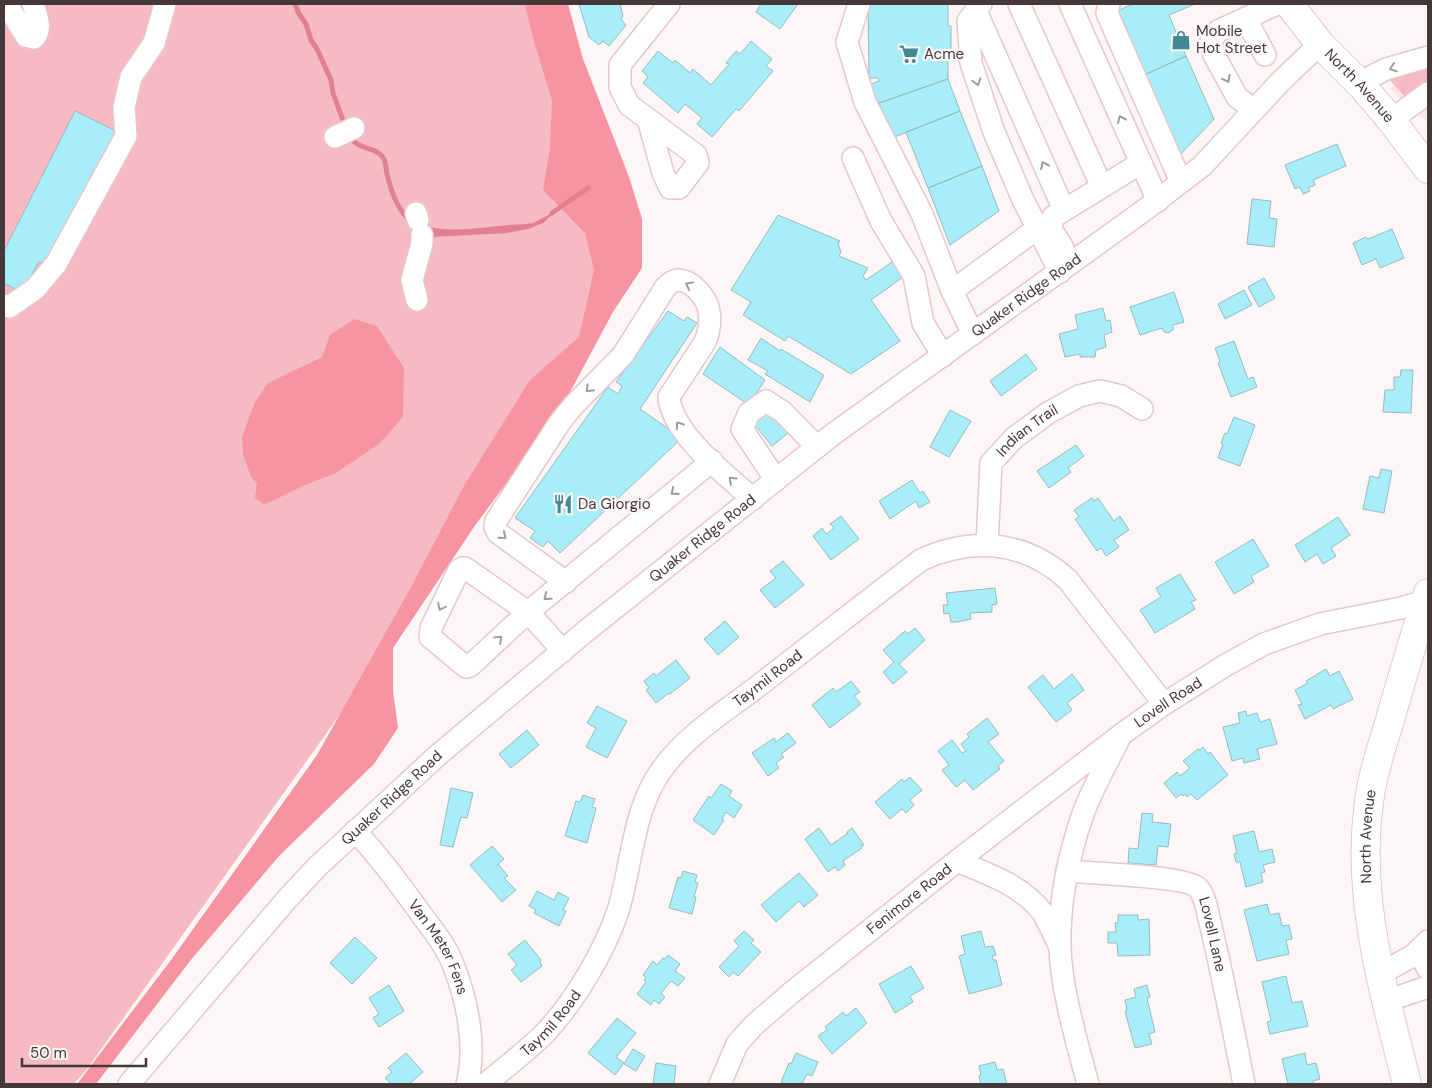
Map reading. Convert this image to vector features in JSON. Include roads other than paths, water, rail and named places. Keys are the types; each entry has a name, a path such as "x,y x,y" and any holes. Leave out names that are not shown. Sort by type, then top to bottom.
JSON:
{"main road":[{"name":"North Avenue","path":"1289,4 1320,44 1359,83 1391,120 1428,169"},
{"name":"North Avenue","path":"1407,1084 1386,1001 1368,910 1366,874 1367,818 1371,789 1379,757 1428,598"}],"street":[{"path":"4,6 10,8 26,36 34,38 38,27 33,4"},
{"path":"4,304 9,307 35,289 56,264 95,195 126,136 124,107 131,77 154,43 165,4"},
{"path":"648,119 629,105 620,87 620,65 669,4"},
{"path":"859,4 847,42 865,102 922,214 952,291 973,334"},
{"path":"1018,4 1102,187"},
{"path":"1070,4 1158,200"},
{"path":"1109,4 1107,13 1181,182"},
{"path":"1254,110 1237,97 1214,55 1212,41 1218,32 1277,4"},
{"path":"1064,210 979,8 968,21 971,63 994,132 1038,228 1066,267"},
{"path":"1246,19 1265,55"},
{"name":"Quaker Ridge Road","path":"128,1084 316,867 438,755 563,650 817,447 1158,200 1202,166 1282,80 1320,44"},
{"path":"1359,83 1386,69 1428,57"},
{"path":"1391,120 1428,93"},
{"path":"335,137 354,128"},
{"path":"852,158 882,221 914,276 923,323 942,356"},
{"path":"1066,267 1051,228 1053,216 1141,163"},
{"path":"417,300 412,280 422,243 419,223"},
{"path":"952,291 1038,228"},
{"path":"566,582 498,533 495,526 496,521 560,422 572,406 623,355 664,288 672,281 679,280 695,288 709,309 709,332 705,342 669,397 675,420 686,436 753,499"},
{"name":"Indian Trail","path":"987,545 991,463 1014,438 1048,413 1071,400 1100,391 1121,396 1142,409"},
{"path":"776,480 742,429 750,413 766,402 783,412 817,447"},
{"path":"563,650 528,612 466,568 459,570 431,628 430,637 466,667 474,663 528,612 712,461"},
{"name":"Taymil Road","path":"484,1084 524,1052 545,1032 563,1011 591,967 618,910 643,808 651,787 663,768 703,729 921,560 938,551 972,544 1003,547 1030,554 1040,559 1068,580 1164,704"},
{"name":"Lovell Road","path":"1088,1084 1068,1002 1060,948 1061,907 1067,871 1083,813 1122,734 1164,704 1226,665 1264,644 1320,624 1401,608 1428,598"},
{"name":"Fenimore Road","path":"720,1084 737,1044 754,1025 791,993 957,861 1122,734"},
{"name":"Van Meter Fens","path":"355,830 373,850 410,899 452,961 459,981 470,1028 472,1054 467,1084"},
{"name":"Lovell Road","path":"957,861 1003,880 1032,901 1043,914 1060,948"},
{"name":"Lovell Lane","path":"1067,871 1168,879 1198,887 1205,901 1224,982 1244,1084"},
{"path":"1380,974 1414,955 1423,946"},
{"path":"1423,946 1428,969"},
{"path":"1386,1001 1428,987"}],"waterway":[{"path":"295,4 331,80 333,93 345,126"},
{"path":"350,136 357,144 376,152 384,159 396,201 403,213 412,222"},
{"path":"552,213 588,188"}],"place":[{"name":"Mobile Hot Street","path":"1181,40"},
{"name":"Acme","path":"909,54"},
{"name":"Da Giorgio","path":"563,504"}]}
